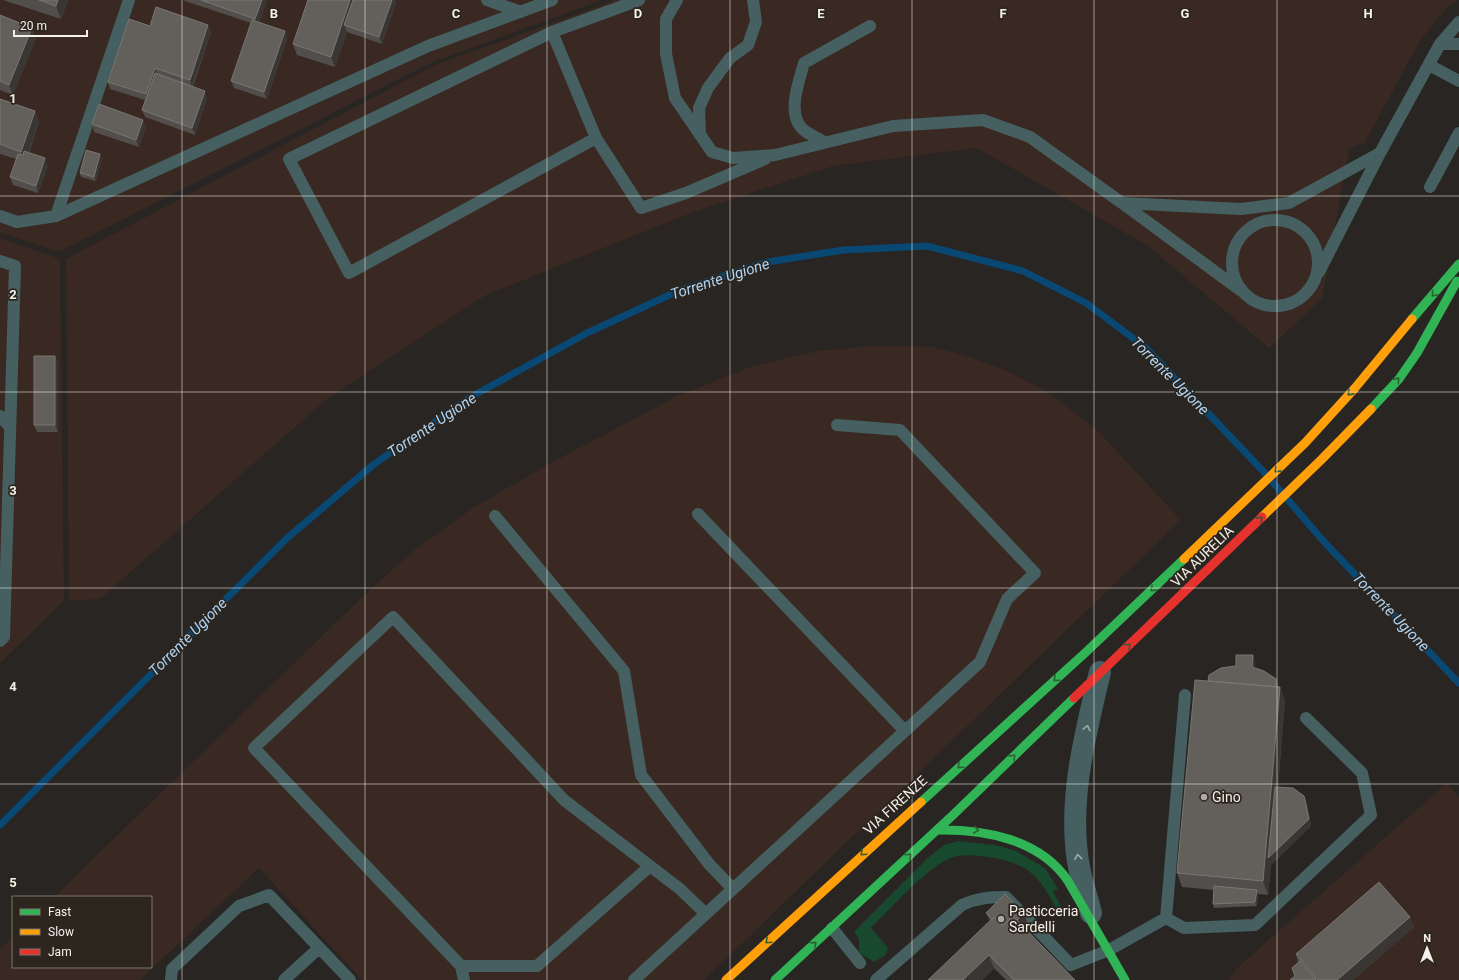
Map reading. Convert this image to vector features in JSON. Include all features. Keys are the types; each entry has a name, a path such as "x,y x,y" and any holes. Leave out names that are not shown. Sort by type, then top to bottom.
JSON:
{"main road":[{"name":"VIA AURELIA","path":"1085,653 1305,443 1355,388 1459,264"},
{"name":"VIA AURELIA","path":"1100,672 1322,459 1399,379 1417,354 1459,276"},
{"name":"VIA FIRENZE","path":"726,980 1085,653"},
{"path":"775,980 937,830 1100,672"},
{"path":"937,830 962,828 981,831 1010,839 1043,855 1062,874 1094,922 1125,980"}],"street":[{"path":"1094,922 1080,871 1076,836 1076,805 1083,746 1100,672"}],"lane":[{"path":"56,216 129,0"},
{"path":"487,0 521,12"},
{"path":"0,216 16,222 56,216 428,46 552,0"},
{"path":"596,138 348,273 289,159 552,32 639,0"},
{"path":"677,0 666,19 666,54 675,98 712,152 733,158 774,155"},
{"path":"700,135 699,108 708,88 730,58 748,45 756,22 753,0"},
{"path":"552,32 596,138 641,208 686,193 774,155 824,142 893,126 983,120 1030,137 1258,303 1277,306 1289,304 1300,298 1310,289 1380,153 1428,65 1440,44 1459,22"},
{"path":"824,142 804,130 794,114 797,88 804,63 870,26"},
{"path":"1440,44 1459,44"},
{"path":"1428,65 1459,81"},
{"path":"1430,187 1459,133"},
{"path":"1122,203 1241,209 1289,203 1380,153"},
{"path":"1243,292 1236,282 1232,270 1232,258 1235,246 1241,236 1250,227 1273,219 1286,220 1297,225 1314,242 1318,254 1319,266 1316,278"},
{"path":"0,261 15,266 10,427 3,566 4,637 0,642"},
{"path":"0,416 10,427"},
{"path":"634,980 980,662 1007,599 1034,572 900,430 837,425"},
{"path":"698,514 905,731"},
{"path":"495,516 624,671 641,775 709,864 733,889"},
{"path":"464,980 461,966 254,748 393,617 564,800 680,889 706,914"},
{"path":"1166,918 1185,695"},
{"path":"1166,918 1184,928 1256,925 1371,815 1362,773 1306,718"},
{"path":"461,966 537,966 650,866"},
{"path":"170,980 172,969 239,906 270,895 350,980"},
{"path":"876,980 962,905 974,900 991,897 1006,898 1071,965 1109,950 1166,918"},
{"path":"832,928 860,963"},
{"path":"284,980 319,948"}],"shaded area":[{"path":"0,0 602,0 433,62 59,252 0,232"},
{"path":"615,0 1459,0 1446,9 1421,39 1365,142 1349,149 1322,299 1269,348 1148,246 977,148 833,166 691,213 484,296 327,399 100,599 69,601 66,259 435,65"},
{"path":"0,238 60,259 64,601 0,663"},
{"path":"871,346 934,347 973,358 1005,370 1049,393 1098,431 1181,520 704,980 362,980 259,868 140,980 0,980 0,949 12,938 12,968 152,968 152,896 55,896 363,596 413,551 474,507 547,465 677,396 745,369 819,351"},
{"path":"1447,783 1459,797 1459,980 1229,980 1238,967"}],"green space":[{"path":"958,841 995,845 1016,851 1045,868 1058,889 1053,891 1067,918 1061,917 1036,877 1019,865 984,856 956,856 941,863 920,879 871,928 888,948 886,955 874,962 859,953 859,939 854,932 930,856 944,845"}],"building":[{"path":"39,0 58,0 56,6"},
{"path":"201,0 262,0 255,19"},
{"path":"308,0 350,0 331,57 293,44"},
{"path":"353,0 392,0 379,37 344,25"},
{"path":"156,7 208,25 190,80 155,68 146,94 108,82 129,19 150,26"},
{"path":"0,15 32,28 9,85 0,81"},
{"path":"252,20 285,31 264,92 231,81"},
{"path":"155,73 205,91 192,128 142,110"},
{"path":"0,99 35,111 21,152 0,144"},
{"path":"99,104 143,120 136,140 92,124"},
{"path":"86,150 100,154 94,177 80,173"},
{"path":"24,151 45,158 36,186 10,177 18,154 23,155"},
{"path":"34,356 55,356 55,425 34,425"},
{"path":"1236,655 1253,655 1252,667 1264,671 1276,679 1276,687 1208,681 1209,675 1221,668 1236,666"},
{"path":"1195,680 1280,687 1263,881 1177,873"},
{"path":"1275,787 1293,788 1304,796 1309,819 1268,858"},
{"path":"1379,882 1410,917 1337,980 1318,980 1296,954"},
{"path":"1214,886 1257,890 1255,902 1213,904"},
{"path":"1005,894 1024,914 1017,920 1013,916 1003,926 994,917 992,919 986,913"},
{"path":"1013,916 1075,980 1014,980 989,955 963,980 928,980 994,917 1003,926"},
{"path":"1300,961 1316,980 1290,980 1295,976 1292,968"}],"waterway":[{"name":"Torrente Ugione","path":"0,825 286,539 373,465 469,398 587,333 678,291 767,262 844,250 927,246 1023,271 1086,303 1145,347 1263,471 1326,544 1459,683"}],"traffic: fast":[{"path":"1412,319 1459,264"},
{"path":"1371,409 1399,379 1417,353 1457,281"},
{"path":"921,802 1085,653 1184,559"},
{"path":"775,980 953,815 1074,698"},
{"path":"937,830 973,832 1010,839 1027,846 1042,855 1056,867 1068,881 1125,980"}],"traffic: slow":[{"path":"1184,559 1305,443 1355,388 1412,319"},
{"path":"1262,517 1371,409"},
{"path":"726,980 921,802"}],"traffic: jam":[{"path":"1074,698 1262,517"}],"place":[{"name":"Gino","path":"1204,797"},
{"name":"Pasticceria Sardelli","path":"1001,919"}]}
